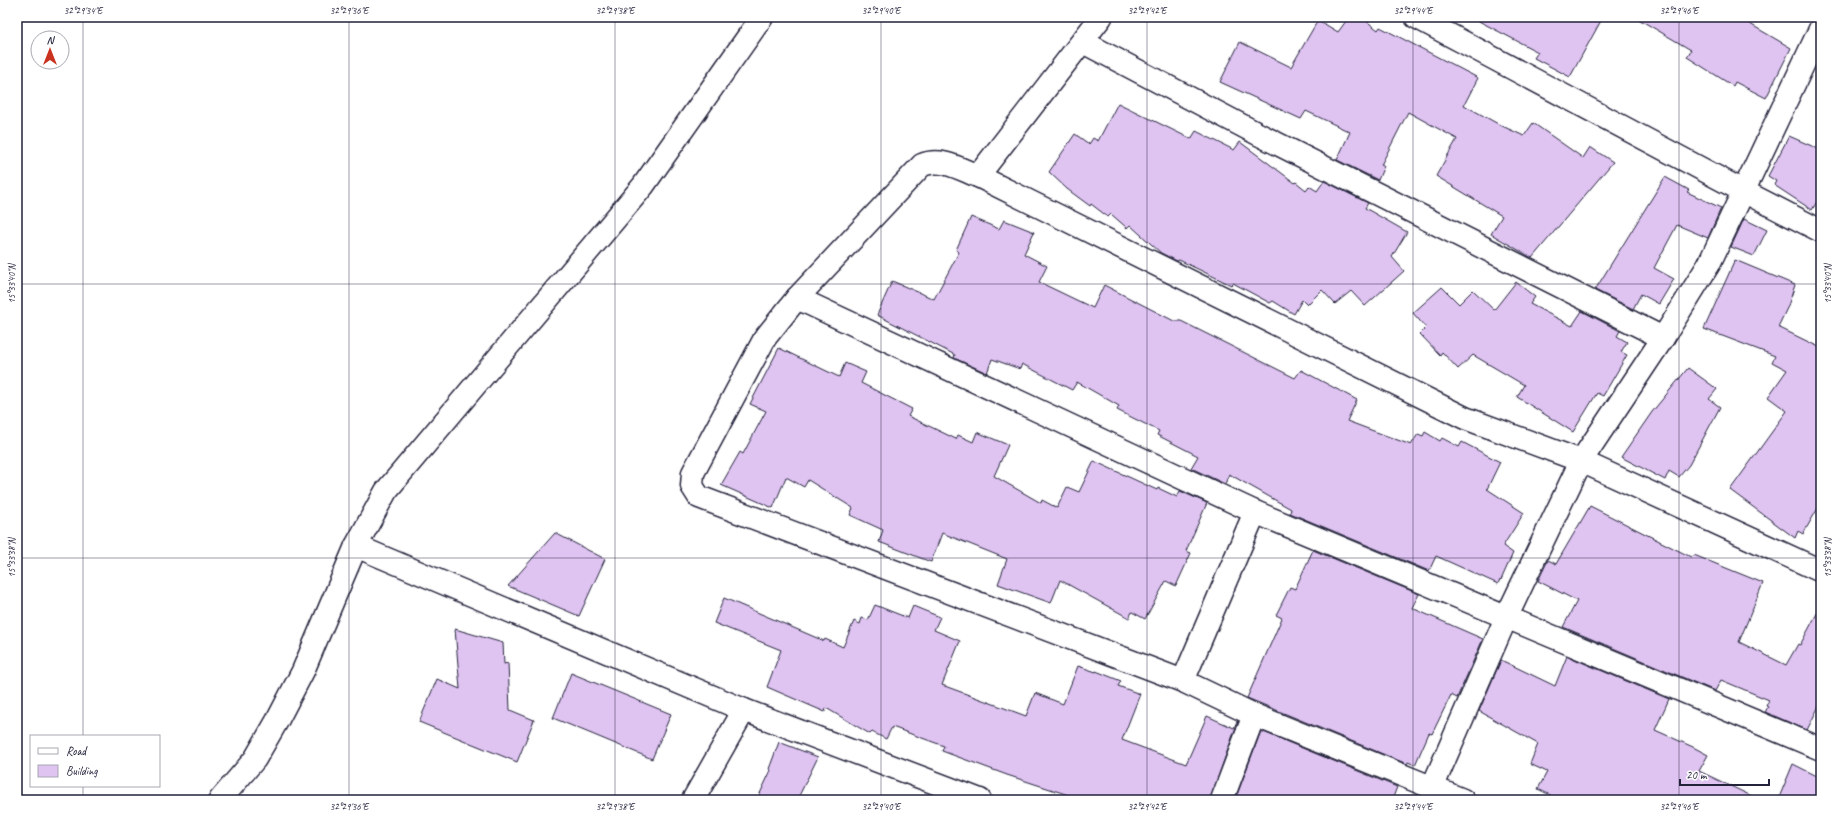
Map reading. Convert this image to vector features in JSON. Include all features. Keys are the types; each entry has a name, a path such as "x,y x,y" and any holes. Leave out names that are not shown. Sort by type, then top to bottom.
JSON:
{"street":[{"path":"220,800 255,759 281,714 303,671 356,546 386,492 643,186 762,17"},
{"path":"978,176 1101,17"},
{"path":"1416,17 1821,231"},
{"path":"1812,17 1821,21"},
{"path":"1432,788 1506,618 1581,461 1663,338 1709,264 1821,27"},
{"path":"1083,42 1258,134 1663,338"},
{"path":"1463,800 1254,715 1183,681 698,497 692,486 693,473 765,338 797,298 922,165 928,162 942,162 978,176 1465,418 1581,461 1821,571"},
{"path":"797,298 1255,512 1821,749"},
{"path":"1183,681 1255,512"},
{"path":"356,546 744,710 980,800"},
{"path":"693,800 744,710"},
{"path":"1222,800 1254,715"}],"building":[{"path":"1349,17 1361,17 1378,30 1380,27 1478,78 1464,105 1500,125 1524,136 1533,123 1583,158 1590,147 1613,162 1532,258 1491,234 1502,216 1436,176 1457,139 1408,112 1381,165 1384,166 1378,180 1337,160 1350,132 1306,111 1301,119 1220,82 1240,42 1291,67 1318,20 1338,32"},
{"path":"1471,17 1603,17 1570,77 1534,58 1538,52"},
{"path":"1635,17 1738,17 1791,48 1766,98 1735,82 1733,86 1687,57 1691,50"},
{"path":"1118,103 1191,139 1196,131 1234,150 1240,142 1306,190 1309,186 1317,191 1324,181 1368,203 1365,208 1407,232 1392,257 1404,271 1365,306 1351,291 1335,304 1322,290 1307,305 1302,300 1294,314 1273,301 1270,303 1233,283 1231,285 1161,253 1130,225 1127,228 1111,214 1108,217 1091,204 1090,206 1067,189 1049,172 1075,134 1089,144 1093,138 1098,141"},
{"path":"1789,136 1821,150 1821,195 1812,210 1774,185 1776,181 1768,176"},
{"path":"1665,177 1689,190 1687,192 1721,208 1708,238 1677,225 1654,268 1674,279 1659,304 1641,294 1633,309 1595,290"},
{"path":"971,217 999,229 1004,220 1034,232 1024,254 1047,266 1039,282 1093,308 1104,285 1174,321 1181,321 1295,378 1301,370 1357,400 1347,421 1411,445 1418,434 1423,436 1425,432 1440,441 1442,438 1459,447 1462,442 1500,462 1487,489 1524,513 1503,546 1513,553 1501,580 1500,579 1498,584 1436,556 1429,571 1290,513 1291,509 1229,474 1225,484 1191,468 1198,456 1157,435 1159,431 1117,410 1119,406 1077,382 1072,390 1022,364 1020,369 992,359 987,373 954,358 955,355 877,315 892,281 934,299 959,252 956,250"},
{"path":"1744,219 1767,230 1754,256 1731,247"},
{"path":"1735,260 1795,285 1788,306 1778,327 1821,348 1821,503 1803,534 1798,531 1795,538 1730,490 1787,411 1768,397 1787,370 1772,362 1775,356 1704,329"},
{"path":"1516,282 1535,297 1530,304 1572,326 1582,311 1620,331 1617,336 1627,342 1621,352 1627,355 1603,396 1597,393 1573,432 1517,397 1524,385 1473,355 1458,369 1442,352 1440,355 1420,334 1426,328 1413,313 1442,287 1459,304 1473,290 1494,310"},
{"path":"779,348 839,377 845,363 866,372 861,383 912,409 908,416 956,439 958,435 973,442 977,432 1008,445 994,476 1041,503 1042,500 1057,508 1067,487 1079,492 1094,461 1157,490 1158,488 1177,497 1180,491 1207,503 1186,551 1191,553 1176,586 1166,581 1145,619 1132,612 1129,618 1060,580 1051,603 998,584 1007,559 942,533 931,562 879,542 883,530 850,515 853,508 808,480 804,487 786,477 773,508 721,485 740,452 743,454 766,411 750,404"},
{"path":"1688,368 1717,389 1709,399 1720,407 1689,465 1679,477 1669,471 1665,480 1621,457 1652,412"},
{"path":"1590,506 1693,558 1694,555 1763,583 1739,642 1786,665 1798,644 1800,645 1821,606 1821,702 1807,730 1765,712 1768,707 1766,706 1769,700 1721,680 1715,691 1563,627 1577,601 1538,581 1548,560 1556,564"},
{"path":"555,533 605,559 579,616 508,586"},
{"path":"1313,550 1419,594 1412,608 1483,639 1457,698 1451,695 1432,734 1429,733 1415,765 1408,762 1407,764 1247,698 1282,618 1276,615 1290,587 1295,589"},
{"path":"724,598 824,641 825,639 843,647 854,621 860,624 862,618 868,620 875,605 908,618 913,606 940,617 934,630 960,641 942,685 1026,716 1035,693 1063,704 1078,666 1096,671 1121,681 1118,686 1140,694 1122,740 1186,764 1207,716 1234,728 1238,721 1210,800 1084,800 1007,775 942,751 944,746 892,727 886,739 872,732 870,734 826,708 825,712 767,687 781,650 714,623"},
{"path":"455,629 503,643 504,664 508,663 510,710 534,720 517,762 419,722 437,679 460,689"},
{"path":"1567,656 1669,699 1655,730 1708,755 1699,771 1760,800 1560,800 1538,789 1547,772 1530,764 1538,744 1479,711 1501,660 1555,686"},
{"path":"571,673 671,714 652,759 553,718"},
{"path":"1261,731 1397,787 1392,800 1235,800"},
{"path":"779,742 818,757 797,800 757,800 771,770 769,769"},
{"path":"1793,764 1821,778 1821,800 1778,800"}]}
